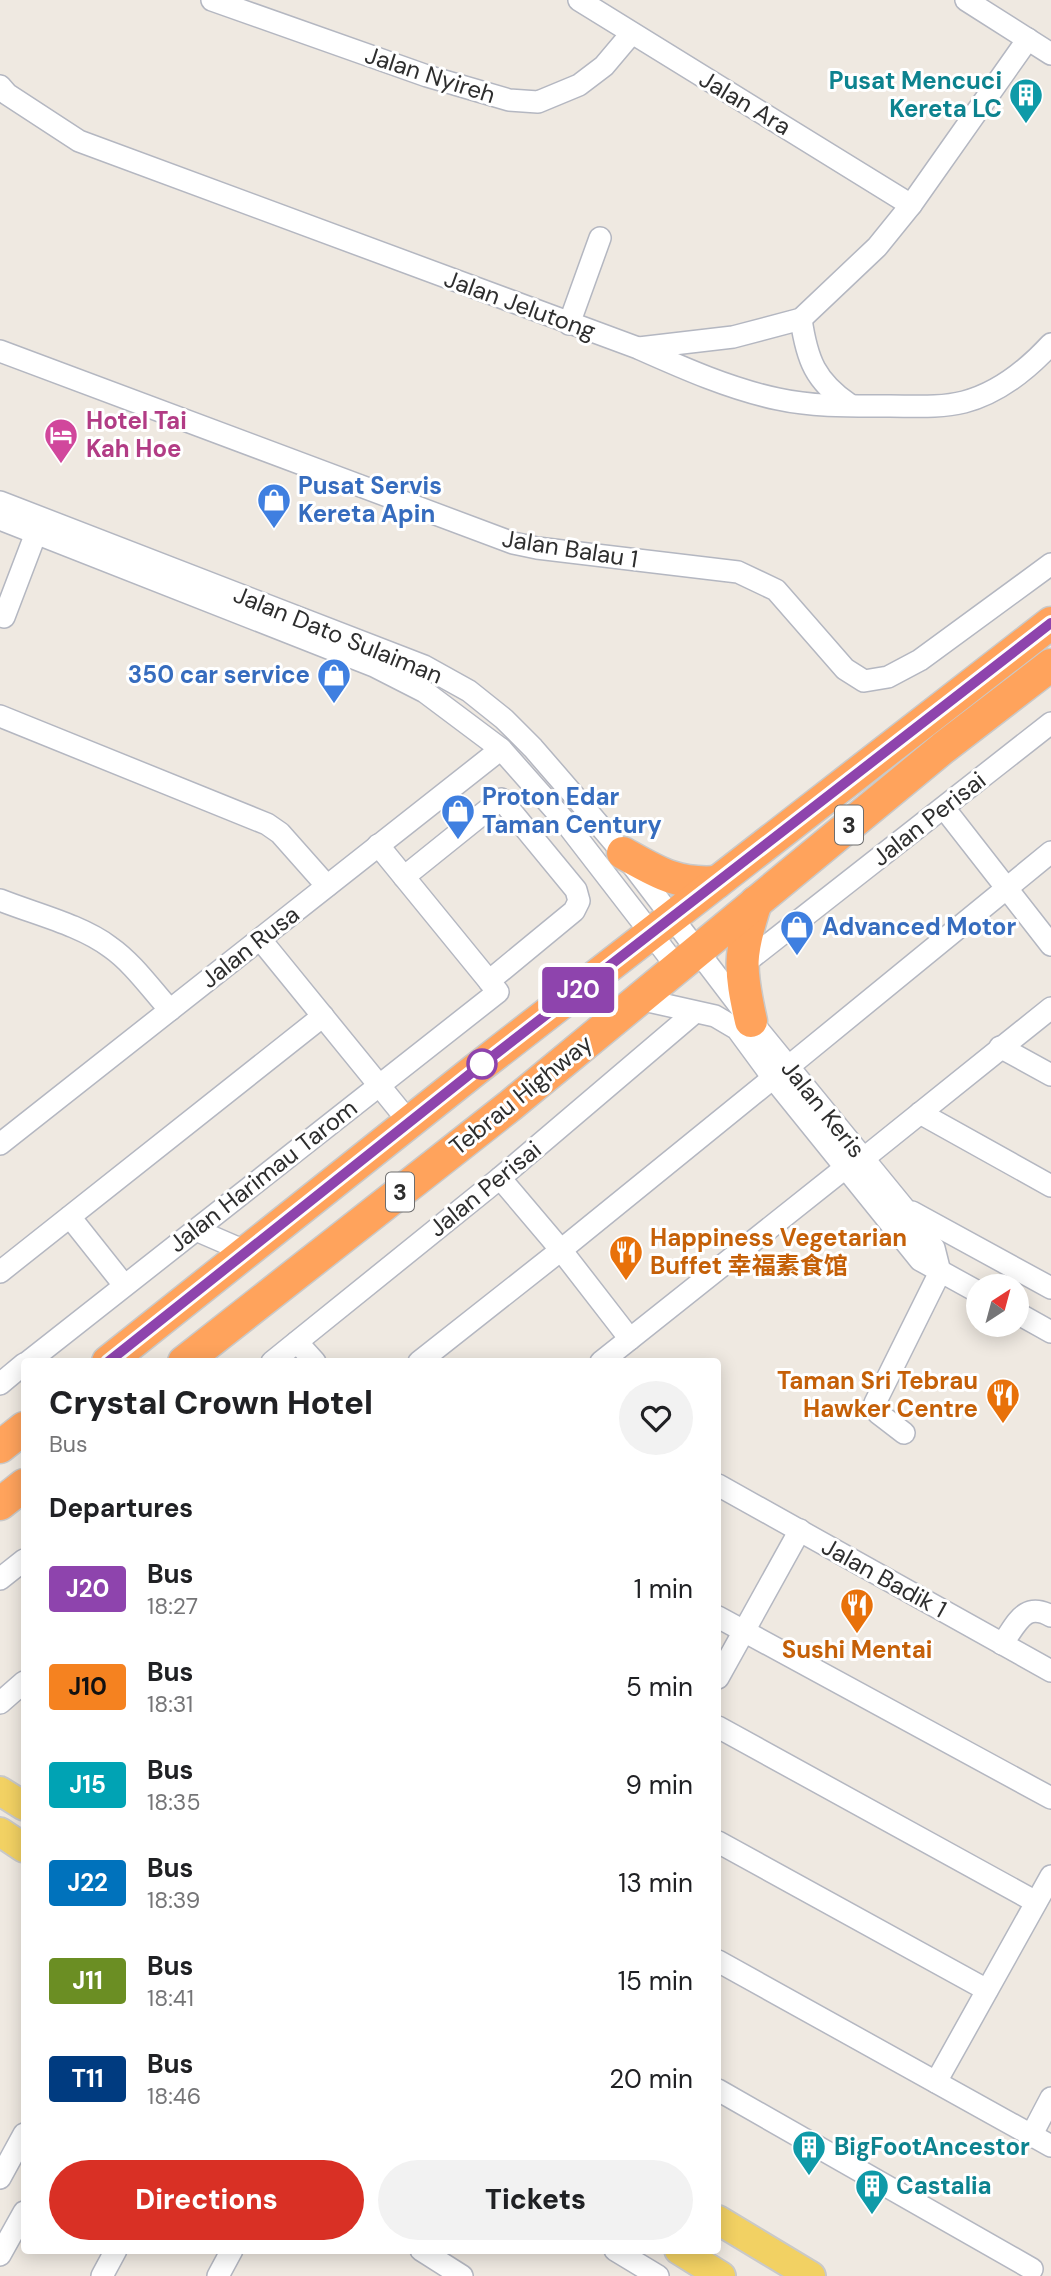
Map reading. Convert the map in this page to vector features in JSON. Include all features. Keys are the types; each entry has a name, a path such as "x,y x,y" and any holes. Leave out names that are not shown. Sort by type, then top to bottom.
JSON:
{"highway":[{"name":"Tebrau Highway","path":"113,1358 409,1122 1051,623"},
{"name":"Tebrau Highway","path":"189,1358 511,1105 943,748 1051,665"},
{"path":"623,853 677,880 695,884 717,881"},
{"path":"751,1021 741,966 743,947 756,902"},
{"path":"0,1447 21,1430"},
{"path":"0,1504 21,1487"}],"main road":[{"path":"0,1791 21,1803"},
{"path":"0,1832 21,1846"},
{"path":"721,2222 811,2276"},
{"path":"685,2254 721,2276"}],"street":[{"name":"Jalan Nyireh","path":"212,0 427,76 509,100 538,102 579,85 604,66 631,34"},
{"name":"Jalan Ara","path":"579,0 911,205"},
{"path":"967,0 1051,54"},
{"path":"638,348 733,337 801,319 877,247 911,205 1028,39"},
{"name":"Jalan Jelutong","path":"0,86 7,94 79,141 638,348 691,371 779,399 851,406 920,406 963,402 1002,387 1034,362 1051,344"},
{"path":"569,324 600,238"},
{"path":"801,319 805,348 817,373 830,391 851,406"},
{"name":"Jalan Balau 1","path":"0,351 513,543 738,572 776,590 845,669 864,681 888,677 920,660 1051,564"},
{"name":"Jalan Dato Sulaiman","path":"0,502 438,673 469,691 534,748 623,853 661,925"},
{"name":"Jalan Dato Sulaiman","path":"0,519 374,666 425,692 500,749 661,925 687,959"},
{"path":"4,617 36,533"},
{"path":"0,716 267,824 280,833 327,886"},
{"name":"Jalan Perisai","path":"741,966 1051,723"},
{"name":"Jalan Rusa","path":"4,1134 170,1010 500,749"},
{"name":"Jalan Harimau Tarom","path":"32,1358 378,1084 493,986 574,911 579,901 576,890 501,799 404,877"},
{"path":"944,807 1051,945"},
{"path":"378,845 493,986"},
{"path":"424,1358 1051,852"},
{"path":"0,900 92,936 111,947 170,1010"},
{"path":"260,939 409,1122"},
{"name":"Jalan Keris","path":"687,959 751,1021 780,1072"},
{"name":"Jalan Keris","path":"639,999 715,1016 737,1029 780,1072 854,1163 920,1260 966,1286"},
{"path":"606,1358 1051,1008"},
{"name":"Jalan Perisai","path":"277,1358 500,1178 694,1013"},
{"path":"0,1272 323,1016"},
{"path":"1000,1047 1051,1075"},
{"path":"920,1113 1051,1186"},
{"name":"Jalan Keris","path":"854,1163 904,1208 934,1248 940,1272"},
{"path":"500,1178 561,1250 630,1339"},
{"path":"904,1208 1051,1288"},
{"path":"70,1217 124,1285"},
{"path":"196,1230 247,1252"},
{"path":"904,1433 878,1413 875,1403 940,1272"},
{"path":"1029,1320 1051,1332"},
{"path":"297,1342 311,1358"},
{"name":"Jalan Harimau Tarom","path":"0,1384 21,1367"},
{"name":"Jalan Badik 1","path":"721,1487 1051,1671"},
{"path":"721,1672 800,1530"},
{"path":"0,1579 21,1562"},
{"path":"1002,1644 1027,1612 1037,1609 1051,1616"},
{"path":"721,1619 1051,1798"},
{"path":"0,1703 21,1685"},
{"path":"721,1729 1036,1902"},
{"path":"721,1844 987,1990"},
{"path":"936,2082 1051,1876"},
{"path":"721,1963 1051,2146"},
{"path":"721,2092 1032,2269"},
{"path":"1031,2136 1051,2098"},
{"path":"0,2178 21,2140"},
{"path":"0,2255 21,2217"},
{"path":"102,2276 114,2254"},
{"path":"218,2276 230,2254"},
{"path":"433,2254 462,2276"},
{"path":"622,2254 658,2276"}],"bus line":[{"name":"J20","path":"113,1358 475,1070 1051,623"}],"place":[{"name":"Pusat Mencuci Kereta LC","path":"1026,125"},
{"name":"Hotel Tai Kah Hoe","path":"61,465"},
{"name":"Pusat Servis Kereta Apin","path":"274,530"},
{"name":"350 car service","path":"334,705"},
{"name":"Proton Edar Taman Century","path":"458,841"},
{"name":"Advanced Motor","path":"797,957"},
{"name":"Happiness Vegetarian Buffet 幸福素食馆","path":"626,1282"},
{"name":"Taman Sri Tebrau Hawker Centre","path":"1003,1425"},
{"name":"Sushi Mentai","path":"857,1635"},
{"name":"BigFootAncestor","path":"809,2177"},
{"name":"Castalia","path":"872,2216"}]}
